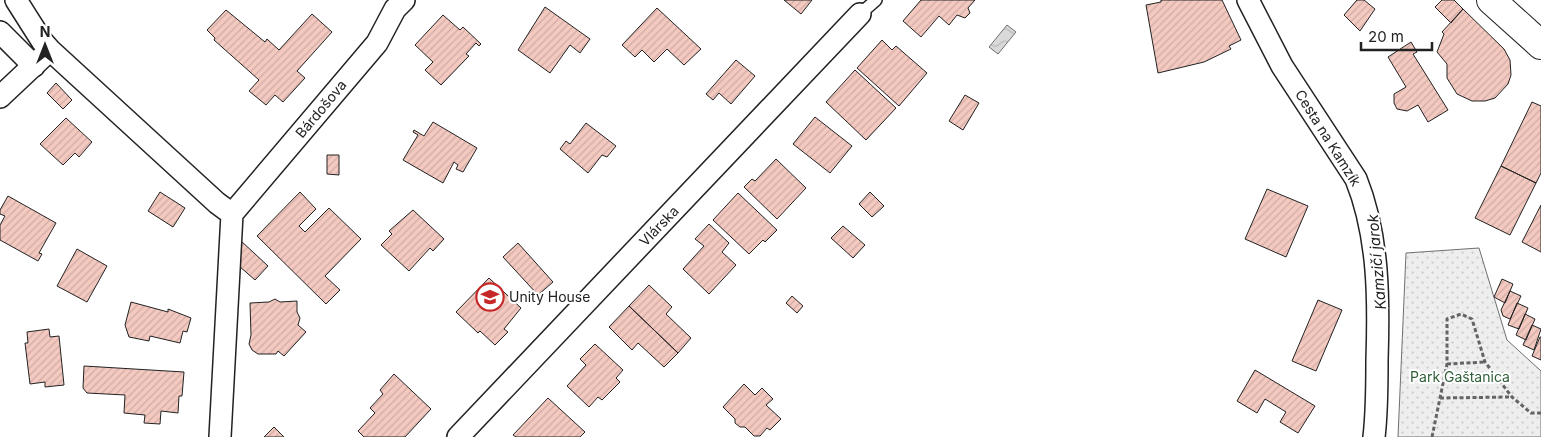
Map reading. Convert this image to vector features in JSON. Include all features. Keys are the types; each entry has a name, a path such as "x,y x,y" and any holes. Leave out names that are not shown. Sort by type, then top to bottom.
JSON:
{"street":[{"path":"16,0 50,50 217,203 232,214 220,437"},
{"name":"Cesta na Kamzík","path":"1248,0 1282,66 1356,179 1362,194 1374,247 1376,282 1378,334 1374,437"},
{"path":"1491,0 1541,45"},
{"name":"Bárdošova","path":"232,214 377,43 395,3"},
{"name":"Vlárska","path":"458,437 868,7"},
{"path":"0,32 34,66"},
{"path":"0,97 50,50"}],"path":[{"path":"1432,437 1447,364 1447,320 1461,314 1472,319 1485,362 1512,397 1531,414 1541,413"},
{"path":"1447,364 1485,362"},
{"path":"1440,398 1512,397"}],"green space":[{"name":"Park Gaštanica","path":"1479,248 1507,340 1541,371 1541,437 1398,437 1406,253"}],"water":[{"path":"1007,25 1016,32 998,54 989,47"}],"building":[{"path":"784,0 812,0 801,14"},
{"path":"921,0 975,0 968,8 970,13 965,18 957,15 949,25 939,16 921,37 903,21"},
{"path":"1161,0 1222,0 1241,40 1229,46 1231,49 1204,62 1158,73 1146,5 1161,2"},
{"path":"1357,0 1364,0 1375,9 1360,31 1344,15"},
{"path":"1442,0 1454,0 1463,9 1451,23 1435,7"},
{"path":"545,7 590,39 580,53 570,45 550,73 518,50"},
{"path":"657,8 701,49 684,65 667,49 654,62 642,50 635,57 622,45"},
{"path":"1463,9 1504,49 1510,60 1511,75 1508,84 1495,98 1485,101 1472,101 1457,94 1447,78 1447,64 1437,52 1444,34 1442,32"},
{"path":"226,10 265,42 267,39 279,50 312,14 332,32 297,71 305,78 283,102 275,95 266,105 249,91 259,80 214,40 215,38 207,30"},
{"path":"443,15 460,30 463,27 481,44 479,46 476,43 466,54 469,56 441,85 425,70 433,62 415,45"},
{"path":"882,40 892,50 896,46 927,73 899,106 857,68"},
{"path":"1411,42 1417,52 1413,54 1448,110 1428,122 1418,105 1407,111 1397,109 1394,103 1394,94 1406,87 1388,57"},
{"path":"736,60 755,76 731,104 719,93 713,100 706,94"},
{"path":"855,70 896,108 866,140 826,102"},
{"path":"56,83 72,100 63,109 47,93"},
{"path":"965,95 979,103 963,130 949,121"},
{"path":"1532,102 1541,106 1541,173 1536,183 1501,166"},
{"path":"815,117 852,146 830,173 793,144"},
{"path":"66,118 92,142 79,157 75,153 63,165 40,144"},
{"path":"433,122 477,148 463,172 456,169 458,165 454,162 443,183 403,160 418,135 413,132 414,130 424,136"},
{"path":"586,123 616,146 607,157 602,155 588,173 560,149 566,141 570,144"},
{"path":"327,155 339,155 339,175 327,174"},
{"path":"776,159 806,188 777,219 744,187 752,179 755,181"},
{"path":"1501,166 1536,183 1510,235 1475,218"},
{"path":"1267,189 1308,206 1286,257 1245,239"},
{"path":"160,192 185,208 173,227 148,211"},
{"path":"300,192 316,209 299,226 305,232 329,208 361,239 325,276 340,290 326,304 257,236"},
{"path":"870,192 884,206 872,217 859,204"},
{"path":"738,193 777,230 765,242 763,240 749,254 713,220"},
{"path":"8,196 56,223 39,253 42,254 38,261 0,240 0,225 5,216 0,214 0,210"},
{"path":"1541,205 1541,252 1522,242"},
{"path":"413,210 444,239 433,251 430,248 409,271 381,245 392,234 389,231"},
{"path":"709,224 729,243 722,252 736,265 709,294 683,269 704,246 695,239"},
{"path":"843,226 865,245 853,258 831,238"},
{"path":"240,240 268,266 255,280 239,266"},
{"path":"518,243 553,282 538,295 503,257"},
{"path":"77,249 107,266 87,302 57,286"},
{"path":"489,278 521,308 504,329 508,332 495,345 480,331 478,333 456,312"},
{"path":"1502,279 1513,284 1505,303 1494,297"},
{"path":"649,285 672,307 666,314 691,338 678,353 629,306"},
{"path":"1510,291 1521,296 1510,319 1503,316 1501,310"},
{"path":"792,296 803,306 797,313 786,303"},
{"path":"275,299 280,302 297,301 297,312 300,318 298,325 306,332 284,356 278,351 276,354 258,354 252,350 249,344 251,335 250,303 269,302"},
{"path":"1318,300 1342,310 1316,371 1292,361"},
{"path":"131,302 168,312 168,309 191,318 187,332 183,331 180,343 150,336 149,341 129,337 125,325"},
{"path":"1517,303 1528,308 1519,329 1508,325"},
{"path":"629,306 678,353 664,367 638,343 632,350 609,327"},
{"path":"1525,314 1535,319 1526,340 1516,335"},
{"path":"1532,325 1541,329 1534,350 1523,345"},
{"path":"49,329 50,337 59,336 64,385 45,387 45,382 30,384 25,343 28,343 27,332"},
{"path":"1541,337 1541,360 1532,356"},
{"path":"595,344 623,370 616,378 620,382 602,400 598,397 589,407 567,386 586,365 580,359"},
{"path":"84,366 184,372 178,413 161,411 160,424 144,423 145,415 124,413 125,395 87,393 83,388"},
{"path":"1255,370 1315,406 1298,433 1280,422 1286,412 1265,399 1257,413 1237,401"},
{"path":"394,374 431,409 405,437 364,437 358,431 375,413 370,408 383,394 380,390"},
{"path":"744,384 755,395 762,388 773,399 766,405 781,419 770,430 767,428 760,436 754,436 745,427 740,427 723,407"},
{"path":"548,398 585,432 580,437 516,437 513,435"},
{"path":"274,427 284,437 264,437"}],"place":[{"name":"Unity House","path":"490,297"}],"water label":[{"name":"Kamzičí jarok","path":"1377,262"}]}
